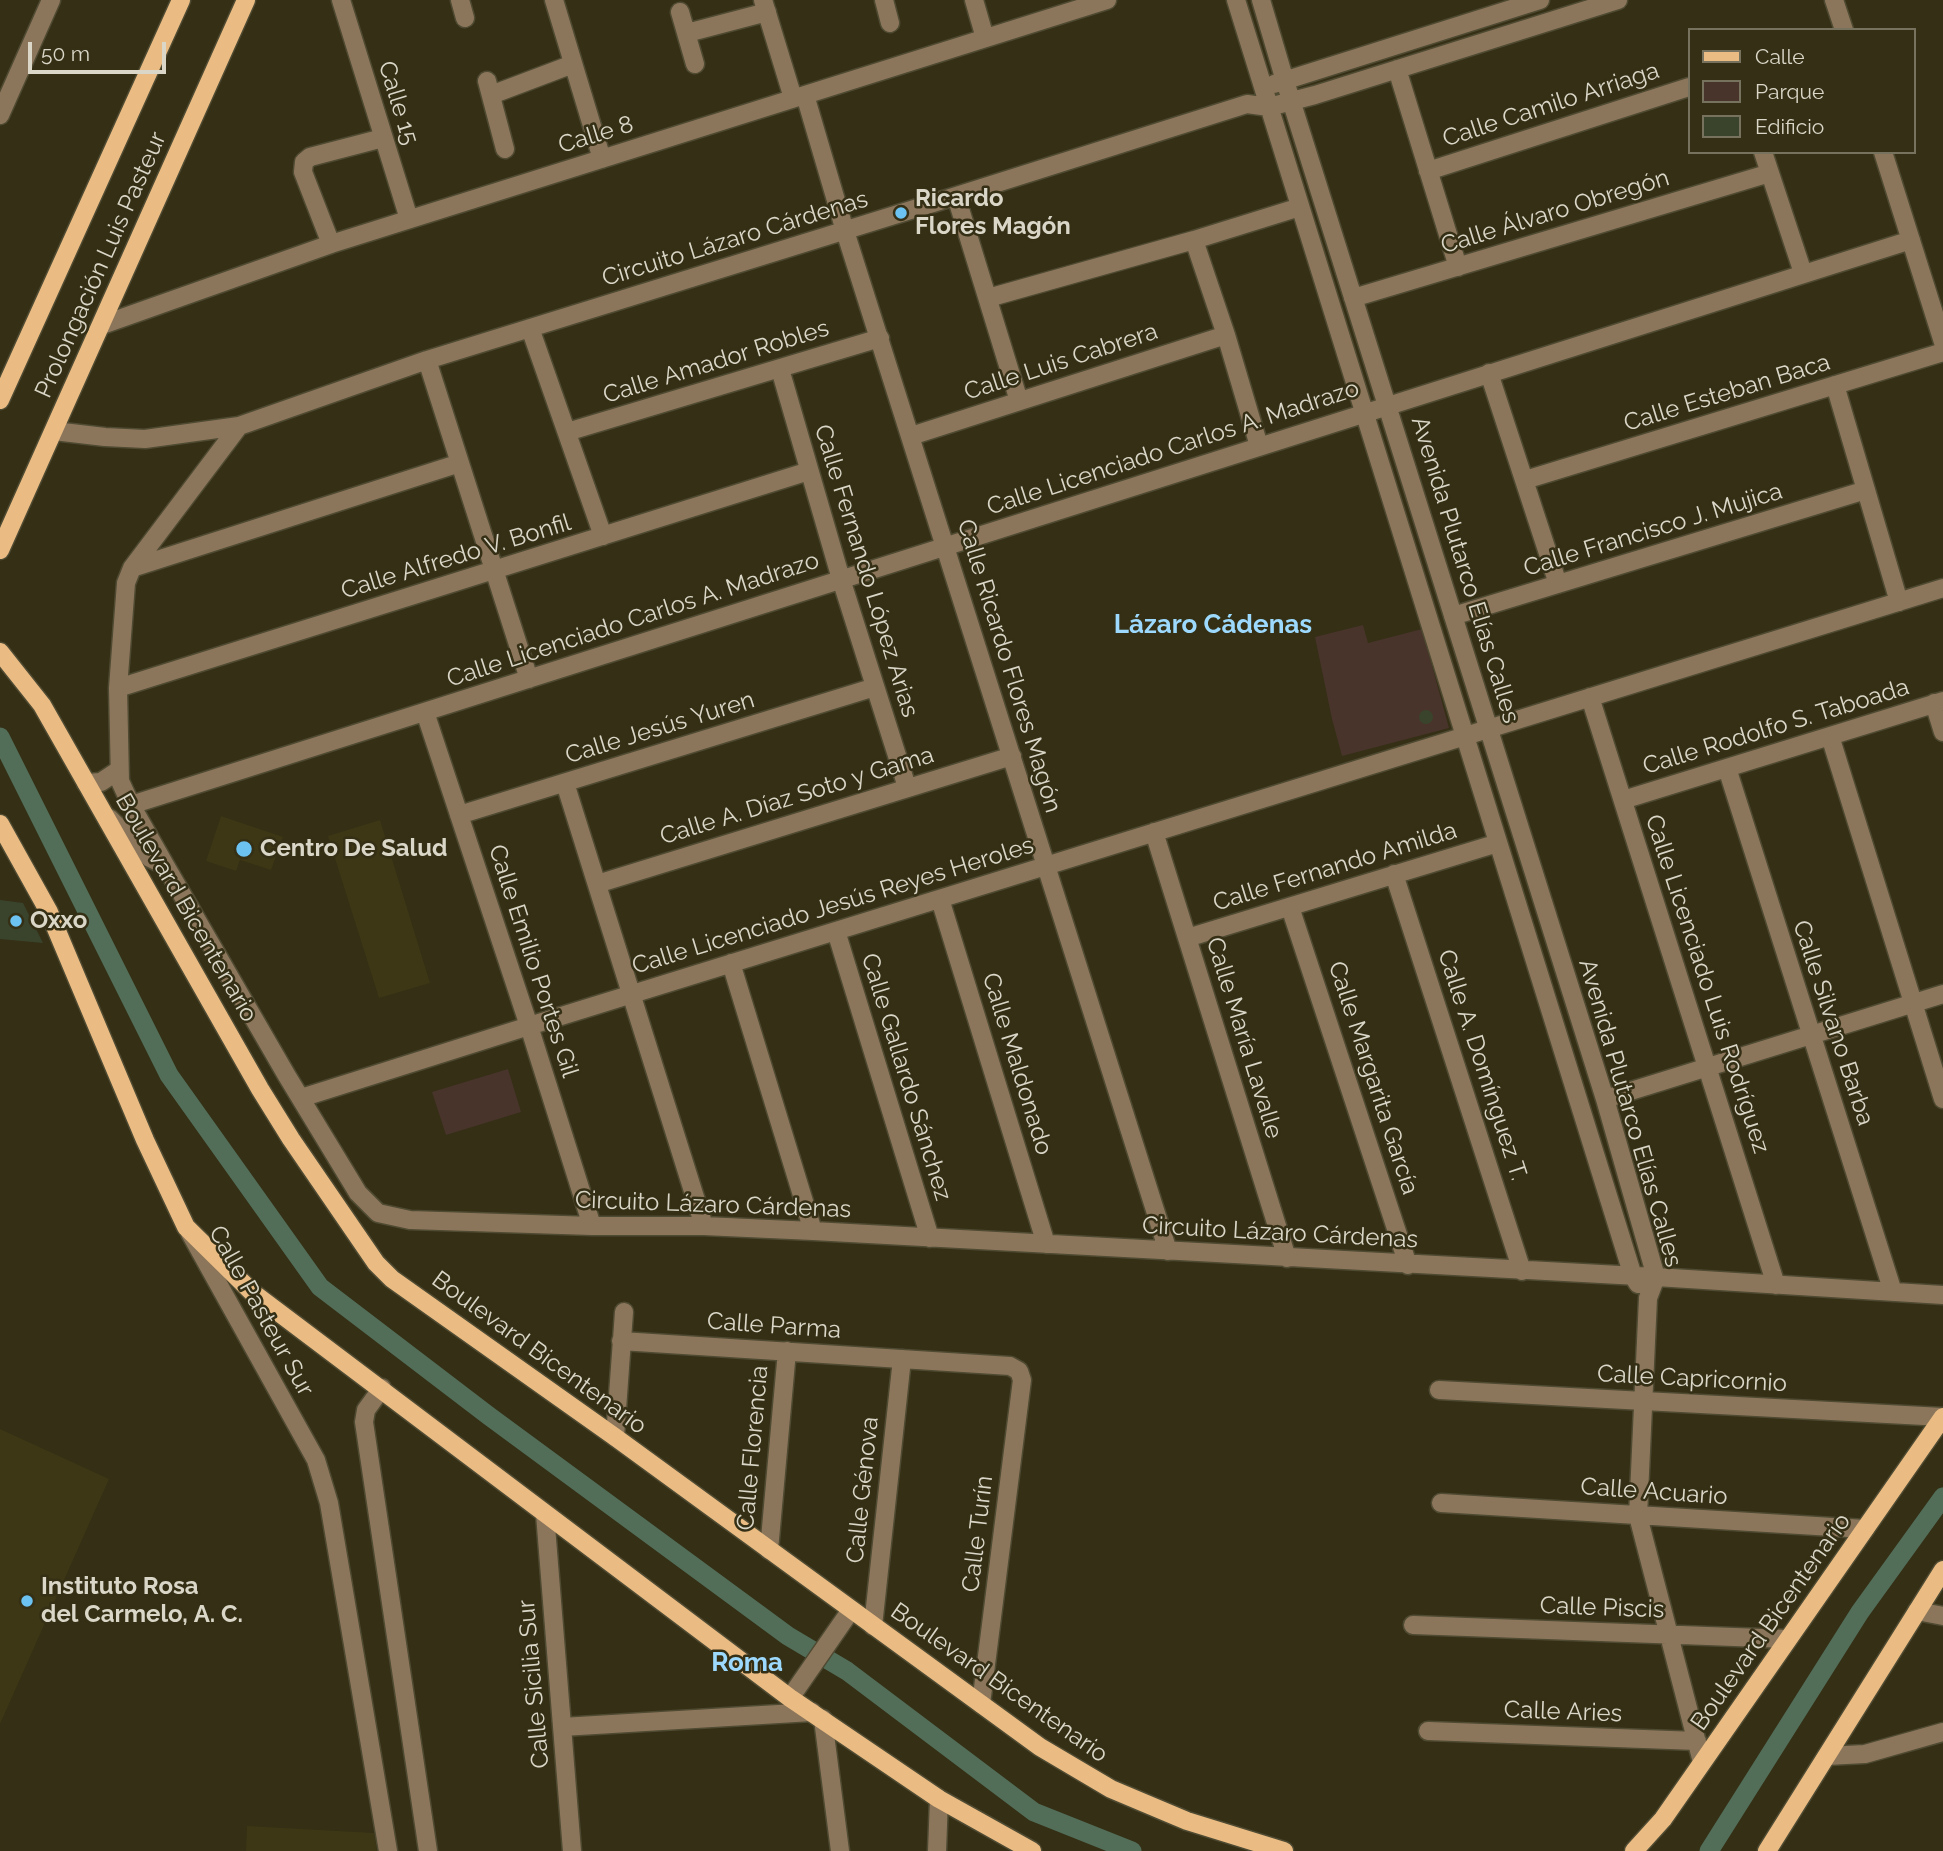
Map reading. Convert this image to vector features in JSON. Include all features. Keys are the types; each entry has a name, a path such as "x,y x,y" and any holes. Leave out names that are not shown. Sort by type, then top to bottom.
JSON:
{"main road":[{"name":"Prolongación Luis Pasteur","path":"0,400 181,0"},
{"name":"Prolongación Luis Pasteur","path":"2,540 102,325 246,0"},
{"name":"Boulevard Bicentenario","path":"0,652 42,705 290,1139 376,1263 393,1279 1040,1747 1111,1789 1187,1821 1284,1851"},
{"name":"Calle Pasteur Sur","path":"0,824 49,912 145,1140 186,1227"},
{"path":"186,1227 253,1293 790,1698 939,1799 1032,1851"},
{"name":"Boulevard Bicentenario","path":"1634,1851 1663,1819 1943,1417"},
{"path":"1767,1851 1943,1570"}],"street":[{"path":"0,115 51,0"},
{"name":"Calle 15","path":"341,0 408,219"},
{"path":"460,0 465,18"},
{"path":"554,0 602,159"},
{"path":"884,0 890,23"},
{"path":"974,0 985,38"},
{"name":"Calle 8","path":"102,325 408,219 1107,0"},
{"name":"Avenida Plutarco Elías Calles","path":"1236,0 1633,1276 1648,1298"},
{"name":"Avenida Plutarco Elías Calles","path":"1261,0 1605,1099 1656,1277 1648,1298"},
{"name":"Circuito Lázaro Cárdenas","path":"1247,104 1262,88 1540,0"},
{"name":"Circuito Lázaro Cárdenas","path":"54,431 145,439 239,426 428,360 1247,104 1269,107 1291,101 1618,0"},
{"path":"1834,0 1843,28"},
{"path":"687,33 765,6"},
{"name":"Calle Ricardo Flores Magón","path":"765,6 799,97 880,338 1168,1251"},
{"path":"680,12 695,64"},
{"path":"505,149 489,88 573,64"},
{"path":"1397,69 1458,267"},
{"name":"Calle Camilo Arriaga","path":"1428,171 1688,87"},
{"path":"331,244 303,172 304,162 310,157 383,138"},
{"path":"1764,154 1803,273"},
{"path":"1884,154 1939,317 1943,342"},
{"name":"Calle Álvaro Obregón","path":"1353,298 1770,173"},
{"path":"956,196 1019,401"},
{"path":"988,298 1300,207"},
{"path":"1194,240 1259,446"},
{"name":"Calle Licenciado Carlos A. Madrazo","path":"131,805 1911,240"},
{"path":"530,328 603,536"},
{"name":"Calle Luis Cabrera","path":"911,436 1226,335"},
{"name":"Calle Amador Robles","path":"567,432 880,338"},
{"name":"Calle Esteban Baca","path":"1525,481 1943,352"},
{"path":"428,360 529,679"},
{"name":"Calle Fernando López Arias","path":"780,369 841,579 907,787"},
{"path":"1489,373 1558,584"},
{"path":"1835,385 1899,602"},
{"name":"Circuito Lázaro Cárdenas","path":"239,426 132,568 126,583 118,688 120,780 165,865 301,1098 358,1193 378,1213 411,1220 813,1231 1943,1295"},
{"path":"132,568 460,463"},
{"name":"Calle Alfredo V. Bonfil","path":"118,688 809,471"},
{"name":"Calle Francisco J. Mujica","path":"1453,616 1866,490"},
{"name":"Calle Licenciado Jesús Reyes Heroles","path":"301,1098 1943,588"},
{"name":"Calle Jesús Yuren","path":"459,816 875,687"},
{"name":"Calle Licenciado Luis Rodríguez","path":"1590,697 1776,1286"},
{"path":"1939,702 1943,732"},
{"name":"Calle Rodolfo S. Taboada","path":"1623,800 1939,702"},
{"name":"Calle Emilio Portes Gil","path":"425,712 592,1226"},
{"path":"1830,736 1943,1099"},
{"name":"Calle A. Díaz Soto y Gama","path":"597,884 1012,755"},
{"name":"Calle Silvano Barba","path":"1727,768 1893,1292"},
{"path":"86,783 101,782 119,770"},
{"path":"565,783 704,1226"},
{"path":"103,812 150,858 165,865"},
{"name":"Calle María Lavalle","path":"1154,832 1287,1258"},
{"name":"Calle Fernando Amilda","path":"1187,938 1498,843"},
{"name":"Calle A. Domínguez T.","path":"1394,874 1522,1271"},
{"name":"Calle Maldonado","path":"940,899 1046,1244"},
{"name":"Calle Margarita García","path":"1290,907 1408,1265"},
{"name":"Calle Gallardo Sánchez","path":"836,931 930,1238"},
{"path":"731,963 813,1231"},
{"path":"1605,1099 1943,994"},
{"name":"Calle Pasteur Sur","path":"186,1227 316,1460 329,1503 388,1851"},
{"path":"1648,1298 1638,1516 1702,1762"},
{"path":"615,1437 624,1312"},
{"name":"Calle Parma","path":"621,1341 1010,1366 1019,1371"},
{"name":"Calle Florencia","path":"769,1550 787,1351"},
{"name":"Calle Génova","path":"873,1626 902,1359"},
{"name":"Calle Turín","path":"981,1704 1021,1380 1019,1371"},
{"path":"382,1388 366,1410 364,1422 428,1851"},
{"name":"Calle Capricornio","path":"1439,1390 1943,1417"},
{"name":"Calle Acuario","path":"1441,1503 1865,1530"},
{"name":"Calle Sicilia Sur","path":"545,1514 572,1851"},
{"path":"790,1698 851,1610"},
{"path":"1917,1611 1943,1616"},
{"name":"Calle Piscis","path":"1413,1625 1788,1639"},
{"path":"562,1727 817,1716 840,1851"},
{"name":"Calle Aries","path":"1428,1731 1697,1741"},
{"path":"1827,1756 1865,1754 1943,1732"},
{"path":"937,1851 939,1799"}],"shaded area":[{"name":"Centro De Salud","path":"221,816 283,837 271,870 240,860 236,871 206,861"},
{"path":"380,820 430,983 379,998 328,836"},
{"name":"Instituto Rosa del Carmelo, A. C.","path":"0,1429 109,1479 0,1724"},
{"path":"247,1826 374,1833 377,1851 246,1851"}],"green space":[{"path":"1363,625 1368,643 1422,629 1449,728 1342,756 1315,637"},
{"path":"508,1069 521,1112 446,1135 432,1092"}],"building":[{"path":"1423,710 1429,710 1433,717 1429,724 1423,724 1419,720 1419,714"},
{"name":"Oxxo","path":"0,900 23,903 43,943 0,939"}],"waterway":[{"path":"0,737 169,1075 320,1287 489,1416 788,1636 847,1671 1034,1812 1132,1851"},
{"path":"1709,1851 1860,1612 1943,1497"}],"place":[{"name":"Ricardo Flores Magón","path":"901,213"},
{"name":"Centro De Salud","path":"244,849"},
{"name":"Oxxo","path":"16,921"},
{"name":"Instituto Rosa del Carmelo, A. C.","path":"27,1601"}],"district":[{"name":"Lázaro Cádenas","path":"1213,625"},
{"name":"Roma","path":"747,1663"}]}
